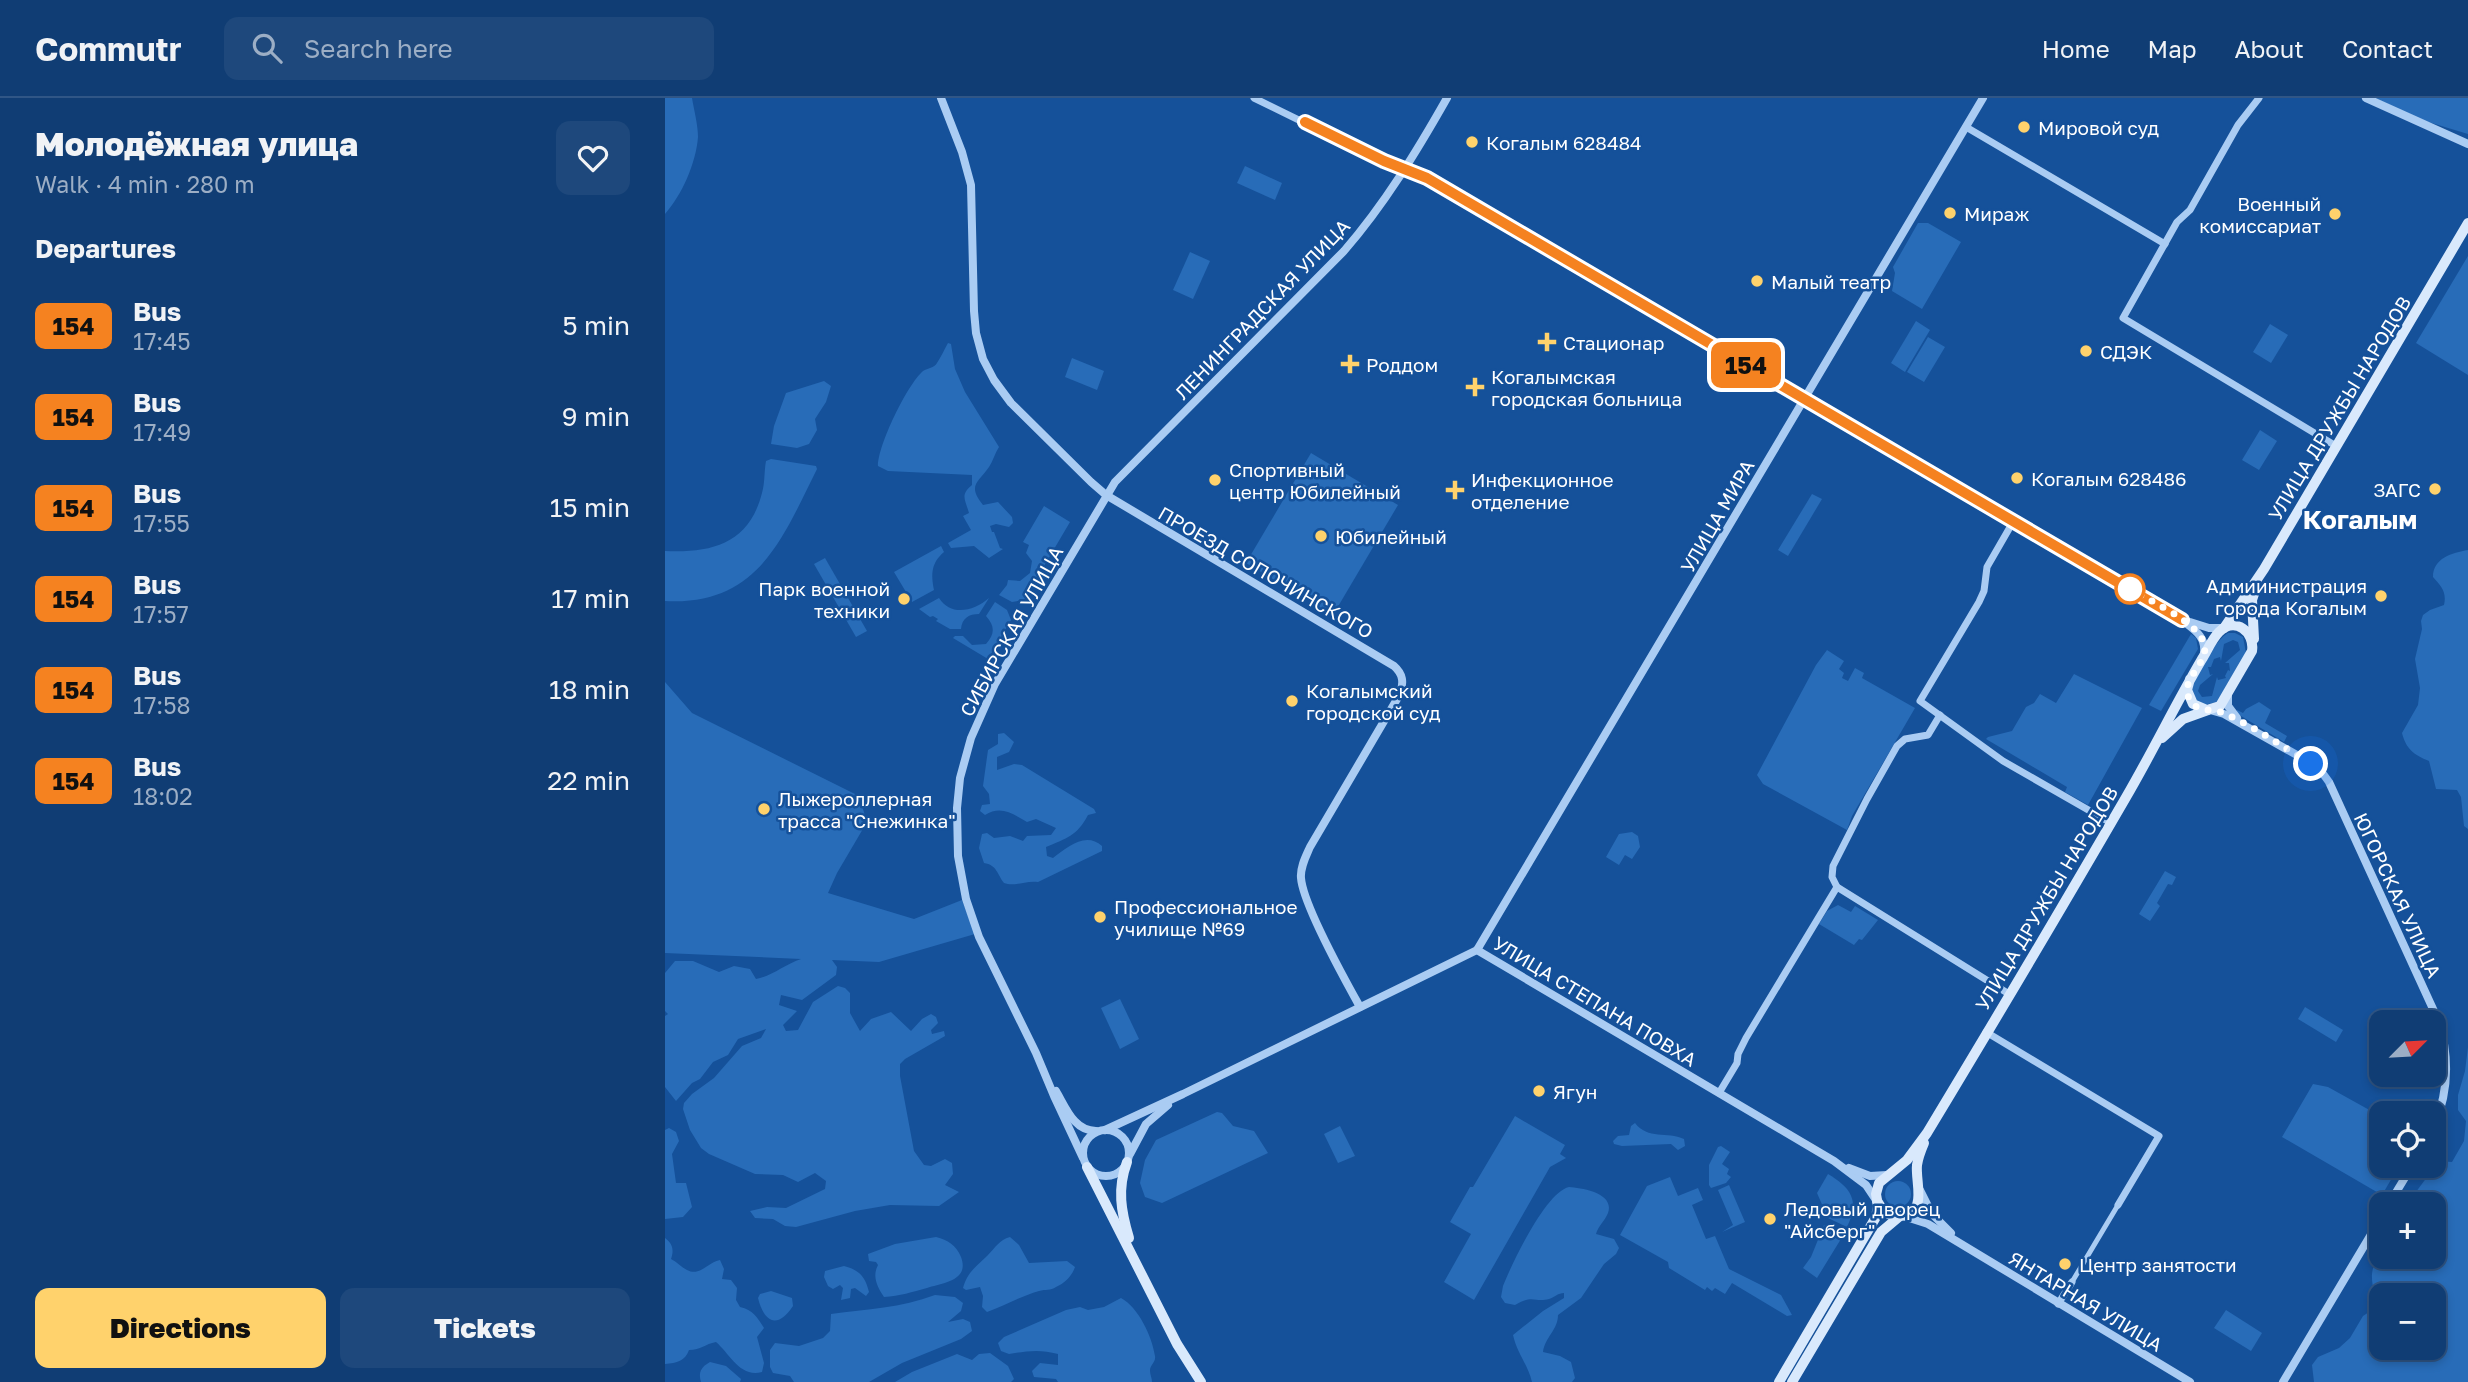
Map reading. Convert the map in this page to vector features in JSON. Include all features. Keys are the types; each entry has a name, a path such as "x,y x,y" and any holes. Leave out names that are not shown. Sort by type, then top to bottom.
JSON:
{"main road":[{"name":"УЛИЦА ДРУЖБЫ НАРОДОВ","path":"1927,1133 2111,823 2190,679 2217,635 2264,569 2468,223"},
{"name":"УЛИЦА ДРУЖБЫ НАРОДОВ","path":"2459,240 2468,229"},
{"path":"2157,743 2183,719 2220,706 2228,695 2253,646 2252,600 2264,569"},
{"path":"2224,628 2234,626 2244,629 2251,636 2253,646"},
{"path":"2190,679 2187,690 2190,700 2197,708 2210,710"},
{"path":"1779,1382 1874,1222 1877,1214 1877,1186 1907,1160 1927,1133"},
{"path":"1792,1382 1881,1233 1888,1224 1917,1206 1917,1165 1927,1133"},
{"path":"1128,1160 1120,1188 1121,1206 1138,1265"},
{"path":"1085,1163 1177,1345 1201,1382"},
{"path":"1889,1174 1898,1172 1909,1175 1919,1187"},
{"path":"1877,1201 1887,1213 1901,1216"}],"street":[{"name":"ПРОЕЗД СОПОЧИНСКОГО","path":"941,98 962,152 971,185 976,333 983,359 994,380 1011,402 1107,495 1400,672 1403,681 1395,703 1310,847 1301,871 1304,891 1315,918 1360,1007"},
{"path":"1254,98 1437,184 2182,620 2203,640 2203,659"},
{"name":"ЛЕНИНГРАДСКАЯ УЛИЦА","path":"1107,495 1128,467 1344,251 1372,216 1447,98"},
{"name":"УЛИЦА МИРА","path":"1477,950 1983,98"},
{"path":"2259,98 2244,117 2190,210 2177,222 2123,318 2336,446"},
{"path":"2365,98 2468,144"},
{"path":"1966,127 2165,244"},
{"path":"2447,134 2468,138"},
{"name":"СИБИРСКАЯ УЛИЦА","path":"1103,1130 1086,1130 1074,1121 1041,1064 979,937 966,900 957,844 960,778 971,738 987,699 1107,495"},
{"path":"2013,522 1987,567 1984,591 1979,602 1920,701 2003,761 2111,823"},
{"path":"2182,620 2209,628 2224,628"},
{"path":"2228,695 2230,710 2241,723"},
{"name":"ЮГОРСКАЯ УЛИЦА","path":"2210,710 2241,723 2318,768 2329,782 2439,1022 2445,1047 2446,1073 2442,1101"},
{"path":"1940,715 1928,735 1905,739 1897,746 1861,809 1833,866 1832,877 1837,887 2009,994"},
{"path":"1719,1093 1737,1063 1738,1054 1746,1038 1837,887"},
{"name":"УЛИЦА СТЕПАНА ПОВХА","path":"1103,1130 1183,1094 1477,950 1834,1161"},
{"path":"1986,1032 2159,1136 2058,1304"},
{"name":"СИБИРСКАЯ УЛИЦА","path":"1041,1064 1085,1163"},
{"name":"УЛИЦА СТЕПАНА ПОВХА","path":"1128,1160 1136,1138 1146,1124 1183,1094"},
{"path":"1103,1130 1117,1132 1124,1138 1129,1149 1128,1160 1119,1172 1108,1176 1096,1174 1085,1163 1083,1149 1086,1140 1103,1130"},
{"path":"1834,1161 1865,1175 1889,1174"},
{"path":"1834,1161 1866,1185 1877,1201"},
{"path":"1919,1187 1936,1219 1966,1246"},
{"path":"1901,1216 1922,1221 1966,1246"},
{"path":"2283,1382 2369,1238"},
{"name":"ЯНТАРНАЯ УЛИЦА","path":"1966,1246 2190,1382"}],"shaded area":[{"path":"665,98 692,98 698,137 687,178 665,214"},
{"path":"2375,98 2468,98 2468,134 2425,121"},
{"path":"1245,166 1282,183 1275,200 1237,183"},
{"path":"1918,223 1928,223 1961,242 1922,309 1892,291 1895,273 1893,267"},
{"path":"1190,252 1210,261 1193,299 1173,290"},
{"path":"2468,256 2468,375 2416,343"},
{"path":"1916,321 1930,330 1905,372 1891,363"},
{"path":"2270,324 2288,335 2271,363 2253,352"},
{"path":"1928,337 1945,347 1924,382 1907,372"},
{"path":"948,343 951,344 955,369 965,392 999,447 975,488 983,505 998,502 1012,517 1013,523 1009,527 996,524 990,526 1000,548 1003,549 989,558 974,546 951,548 948,543 971,530 963,516 969,513 965,495 972,485 972,475 888,471 878,466 888,430 902,402 916,378 936,365"},
{"path":"1072,358 1104,371 1097,390 1065,377"},
{"path":"824,381 831,386 826,402 815,419 817,430 809,444 797,448 771,444 774,426 786,393"},
{"path":"2260,430 2277,441 2259,470 2242,460"},
{"name":"Юбилейный","path":"1311,453 1398,505 1333,615 1246,563"},
{"path":"771,459 816,466 817,469 778,543 763,563 745,580 723,592 697,600 665,601 665,551 713,547 738,534 756,510 763,489 766,461"},
{"path":"1812,494 1822,499 1788,556 1778,550"},
{"path":"1044,506 1070,522 1024,600 1012,602 999,595 1008,580 1020,581 1030,573 1032,561 1026,553 1029,545 1023,542"},
{"path":"941,546 944,552 933,569 934,590 912,602 894,572"},
{"path":"2468,550 2468,829 2464,826 2461,797 2457,790 2436,789 2429,761 2411,751 2402,733 2418,705 2420,688 2415,659 2422,629 2421,621 2423,615 2430,610 2444,605 2444,593 2433,577 2436,565 2445,558"},
{"path":"825,558 867,631 856,637 814,564"},
{"path":"939,598 950,608 963,610 977,606 989,598 979,614 964,619 961,629 950,629 919,609"},
{"path":"995,602 1007,610 1011,620 988,659 953,638 963,636 972,645 986,644 993,630 986,616"},
{"path":"2228,633 2235,633 2243,637 2246,653 2217,702 2204,705 2194,698 2192,688 2205,661","holes":["2233,640 2238,642 2240,650 2225,663 2229,663 2230,671 2228,670 2226,678 2218,680 2217,677 2212,696 2202,697 2198,691 2200,685 2213,674 2210,675 2208,667 2211,667 2214,659 2220,657 2221,661 2224,644"]},
{"path":"2191,634 2196,638 2198,649 2161,711 2149,705"},
{"path":"1827,650 1844,661 1839,669 1844,673 1842,678 1848,681 1855,668 1864,673 1862,678 1915,708 1852,816 1847,830 1763,784 1757,775 1816,665"},
{"path":"2074,674 2142,708 2088,805 2065,792 2067,787 1986,739 2012,731 2026,707 2034,703 2040,694 2056,703"},
{"path":"665,682 692,713 859,796 867,822 828,893 914,919 962,900 975,934 879,962 832,960 837,967 836,975 802,1000 781,995 779,1005 797,1011 783,1025 786,1031 798,1030 813,1002 838,986 850,993 850,1013 860,1031 871,1019 891,1012 911,1031 922,1019 931,1014 936,1017 938,1023 931,1030 932,1034 944,1031 945,1036 905,1059 900,1064 900,1076 914,1151 924,1165 931,1166 945,1159 952,1163 953,1174 945,1185 959,1192 939,1206 890,1205 855,1211 796,1227 785,1226 773,1219 755,1218 750,1211 767,1207 786,1208 825,1189 826,1181 815,1173 798,1182 783,1175 755,1174 709,1154 701,1148 690,1130 683,1109 684,1103 692,1094 714,1078 742,1046 761,1038 766,1029 738,1039 728,1055 713,1062 700,1079 692,1083 676,1101 665,1087 665,1016 668,1014 665,1011 665,973 675,961 693,961 719,972 734,966 750,969 756,979 801,959 665,953"},
{"path":"2259,702 2271,710 2265,723 2287,736 2284,742 2236,713 2237,710 2243,713"},
{"path":"1004,733 1014,742 1009,752 997,757 997,770 1014,764 1022,765 1094,809 1096,813 1088,815 1071,836 1046,847 1047,856 1053,858 1070,845 1083,840 1096,842 1102,846 1102,851 1038,882 1004,883 994,868 984,863 979,848 982,834 987,833 994,838 1010,836 1023,841 1027,836 1051,835 1056,828 1036,819 1027,822 1007,812 996,811 985,815 980,811 982,805 990,804 989,794 983,786 988,750 998,744 998,734"},
{"path":"1632,832 1638,836 1640,847 1632,859 1625,855 1619,865 1606,857 1619,834"},
{"path":"2165,871 2176,877 2172,885 2168,884 2157,903 2160,906 2150,921 2139,914"},
{"path":"1838,905 1851,912 1855,906 1878,920 1862,940 1859,939 1854,945 1819,924 1827,911"},
{"path":"1120,999 1139,1039 1120,1049 1101,1008"},
{"path":"2305,1007 2343,1030 2336,1042 2298,1019"},
{"path":"2468,1047 2468,1382 2314,1382 2312,1365 2318,1357 2339,1348 2369,1312 2369,1360 2446,1360 2446,1283 2372,1283 2372,1274 2373,1269 2446,1269 2446,1192 2416,1192 2426,1178 2446,1178 2446,1162 2452,1162 2464,1141 2466,1121 2458,1110 2458,1095"},
{"path":"2313,1084 2328,1087 2369,1110 2369,1178 2392,1178 2384,1192 2377,1192 2282,1137"},
{"path":"1217,1112 1222,1113 1233,1126 1254,1131 1268,1153 1162,1203 1145,1197 1140,1183 1145,1160 1156,1140"},
{"path":"1515,1116 1565,1145 1560,1154 1566,1158 1550,1167 1474,1300 1444,1282 1471,1234 1450,1222"},
{"path":"1635,1123 1646,1132 1684,1139 1685,1146 1678,1150 1671,1144 1614,1144 1613,1141 1618,1136 1629,1135 1631,1126"},
{"path":"1340,1126 1355,1156 1338,1163 1324,1134"},
{"path":"669,1128 676,1132 679,1141 672,1154 676,1183 686,1183 692,1207 683,1217 665,1219 665,1130"},
{"path":"1721,1146 1730,1152 1722,1164 1729,1169 1727,1174 1731,1177 1726,1183 1711,1188 1709,1165"},
{"path":"1828,1174 1843,1184 1851,1196 1853,1209 1847,1227 1828,1218 1817,1193"},
{"path":"1670,1177 1678,1196 1698,1188 1703,1200 1692,1205 1706,1239 1715,1236 1729,1269 1781,1295 1792,1315 1787,1316 1732,1283 1725,1294 1715,1288 1712,1291 1707,1287 1705,1290 1669,1268 1668,1262 1620,1235 1647,1186"},
{"path":"1898,1181 1907,1185 1911,1194 1907,1203 1898,1207 1889,1203 1885,1194 1889,1185"},
{"path":"1729,1185 1745,1222 1722,1232 1733,1225 1718,1190"},
{"path":"1569,1187 1596,1193 1607,1201 1608,1213 1596,1234 1614,1239 1619,1248 1604,1264 1581,1298 1558,1315 1556,1325 1544,1347 1543,1352 1571,1362 1575,1378 1572,1382 1532,1382 1513,1335 1564,1298 1564,1293 1544,1300 1530,1299 1515,1305 1505,1303 1501,1297 1503,1286 1540,1214 1550,1201"},
{"path":"1824,1225 1844,1234 1817,1278 1803,1268 1811,1257"},
{"path":"936,1237 957,1249 963,1265 958,1276 953,1280 906,1294 884,1297 876,1281 878,1265 869,1261 868,1254 895,1244"},
{"path":"1010,1237 1019,1245 1029,1263 1067,1261 1075,1267 1068,1279 1054,1288 1032,1293 987,1312 982,1307 980,1287 966,1290 963,1288 973,1270 1000,1242"},
{"path":"665,1238 672,1247 671,1259 692,1272 720,1260 724,1269 722,1279 731,1280 737,1288 736,1300 740,1307 754,1314 764,1328 757,1337 764,1363 762,1372 747,1372 716,1342 689,1350 680,1361 665,1364"},
{"path":"844,1266 857,1272 866,1282 869,1292 866,1296 855,1288 851,1289 850,1298 841,1300 843,1288 840,1285 833,1289 828,1286 824,1277 825,1271"},
{"path":"771,1291 792,1298 793,1306 787,1314 776,1320 767,1317 758,1298 760,1294"},
{"path":"935,1295 955,1297 963,1303 961,1311 948,1322 963,1319 970,1322 972,1331 961,1339 902,1363 869,1382 794,1382 790,1376 773,1373 770,1367 770,1350 775,1343 799,1346 823,1338 830,1331 831,1314 897,1305"},
{"path":"1121,1298 1138,1315 1151,1340 1155,1358 1150,1369 1152,1382 1058,1382 1056,1379 1034,1377 1032,1371 1040,1363 1058,1365 1058,1354 1033,1351 1009,1354 1001,1351 998,1343 1004,1337 1066,1310 1104,1307"},
{"path":"2226,1310 2262,1333 2251,1351 2214,1328"},
{"path":"990,1353 1008,1366 1014,1379 1011,1382 895,1382 912,1372 957,1354 972,1360 979,1354"},
{"path":"710,1362 726,1366 741,1379 740,1382 701,1382 701,1370"}],"bus line":[{"name":"154","path":"1305,122 1384,161 1427,178 2182,620"}],"place":[{"name":"Мировой суд","path":"2024,127"},
{"name":"Когалым 628484","path":"1472,142"},
{"name":"Мираж","path":"1950,213"},
{"name":"Военный комиссариат","path":"2335,214"},
{"name":"Малый театр","path":"1757,281"},
{"name":"Стационар","path":"1547,342"},
{"name":"СДЭК","path":"2086,351"},
{"name":"Роддом","path":"1350,364"},
{"name":"Когалымская городская больница","path":"1475,387"},
{"name":"Когалым 628486","path":"2017,478"},
{"name":"Спортивный центр Юбилейный","path":"1215,480"},
{"name":"ЗАГС","path":"2435,489"},
{"name":"Инфекционное отделение","path":"1455,490"},
{"name":"Юбилейный","path":"1321,536"},
{"name":"Адмиинистрация города Когалым","path":"2381,596"},
{"name":"Парк военной техники","path":"904,599"},
{"name":"Когалымский городской суд","path":"1292,701"},
{"name":"Лыжероллерная трасса \"Снежинка\"","path":"764,809"},
{"name":"Профессиональное училище №69","path":"1100,917"},
{"name":"Ягун","path":"1539,1091"},
{"name":"Ледовый дворец \"Айсберг\"","path":"1770,1219"},
{"name":"Центр занятости","path":"2065,1264"}],"district":[{"name":"Когалым","path":"2360,519"}],"route":[{"path":"2130,589 2182,620 2203,640 2203,659 2190,679 2187,690 2190,700 2197,708 2224,714 2311,764"}]}
